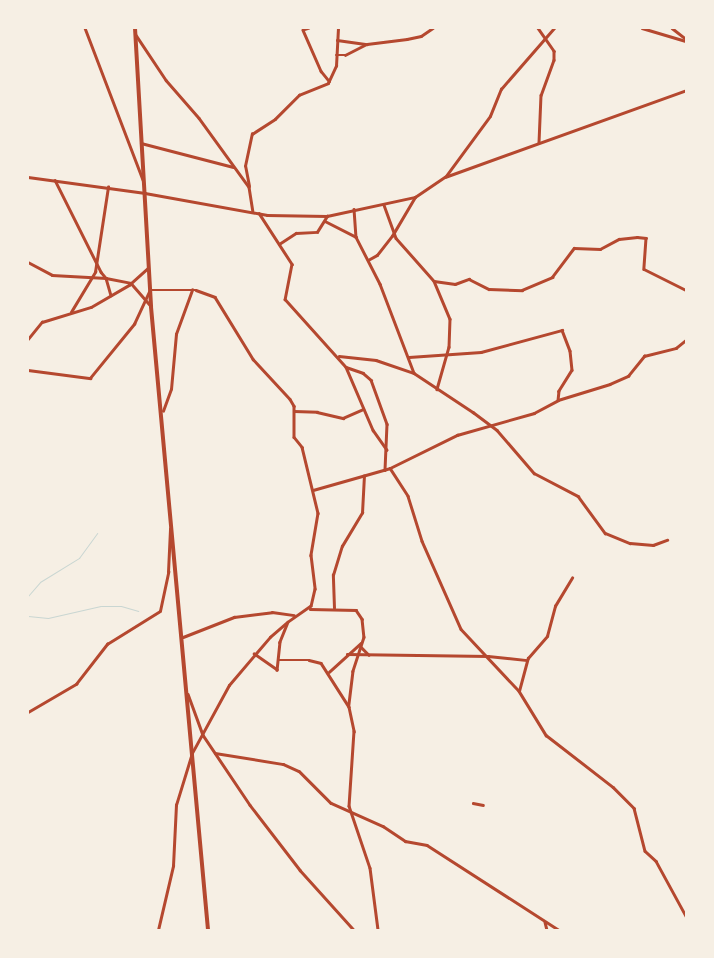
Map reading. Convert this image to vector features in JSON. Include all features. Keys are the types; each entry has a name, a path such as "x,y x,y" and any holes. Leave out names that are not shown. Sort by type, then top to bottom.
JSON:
{"main road":[{"path":"135,28 151,307 163,411 208,930"}],"street":[{"path":"85,28 144,183"},
{"path":"309,28 303,30 321,71 330,81"},
{"path":"330,81 336,54 338,28"},
{"path":"337,40 367,44 416,38 433,28"},
{"path":"538,28 542,38 554,51 554,60 542,95 539,142"},
{"path":"445,177 490,116 501,89 551,28"},
{"path":"642,28 686,40"},
{"path":"672,28 686,40"},
{"path":"136,34 166,80 249,187"},
{"path":"336,54 344,55 367,44"},
{"path":"253,212 245,166 253,132 275,119 298,95 330,81"},
{"path":"28,177 145,192 259,214 294,217 327,216 415,197 445,177 686,90"},
{"path":"141,143 234,167"},
{"path":"55,180 96,264 106,278 110,295"},
{"path":"72,312 92,279 108,187"},
{"path":"368,260 377,254 394,233 415,197"},
{"path":"384,205 394,233 416,264 434,281 451,326 437,389"},
{"path":"354,210 356,236 368,260 414,373"},
{"path":"259,214 279,244 293,270 286,282 285,299 339,356 346,367 363,409 387,450"},
{"path":"279,244 296,233 317,232 327,216"},
{"path":"324,220 356,236"},
{"path":"434,281 455,284 469,279 489,288 522,290 552,277 574,248 600,249 618,239 637,237 646,238 644,269 686,290"},
{"path":"28,262 52,275 92,279 106,278 131,283 147,299 151,307"},
{"path":"28,339 42,322 91,307 131,283 148,268"},
{"path":"28,370 90,378 134,324 150,290 192,290 215,297 253,359 290,399 294,412 294,437 302,447 313,490 318,520 311,555 315,589 308,609"},
{"path":"163,411 171,389 176,334 192,290"},
{"path":"409,357 481,352 562,330 570,350 572,370 559,391 558,400"},
{"path":"313,490 385,470 457,434 489,423 534,413 558,400 628,376 644,356 676,348 686,340"},
{"path":"339,356 376,360 414,373 489,423 534,473 578,496 605,533 630,543 653,546 666,540"},
{"path":"346,367 371,380 387,424 385,470"},
{"path":"294,412 317,412 340,418 363,409"},
{"path":"390,468 406,492 416,524 445,590 453,618 464,633 488,656 519,691 546,735 600,776 634,808 645,851 656,861 686,916"},
{"path":"334,608 334,575 342,546 362,513 364,476"},
{"path":"28,712 76,684 107,644 160,611 168,572 171,513"},
{"path":"519,691 527,660 547,636 555,606 572,578"},
{"path":"158,930 174,866 176,805 192,753 229,685 254,654 294,615 308,609 334,608 360,613 363,624 363,642 358,654 349,707"},
{"path":"182,637 234,617 272,612 294,615"},
{"path":"254,654 277,670 280,642 288,622"},
{"path":"329,672 347,654 363,642"},
{"path":"361,646 370,655"},
{"path":"347,654 488,656 527,660"},
{"path":"278,660 314,660 329,672 349,707 354,731 350,812 370,868 378,930"},
{"path":"187,691 202,732 215,753 300,870 354,930"},
{"path":"215,753 283,764 299,770 324,798 350,812 383,826 404,841 427,845 559,930"},
{"path":"473,803 483,805"},
{"path":"545,922 547,930"}],"waterway":[{"path":"28,596 40,582 79,558 97,533"},
{"path":"28,616 48,618 101,606 121,606 138,611"}]}
